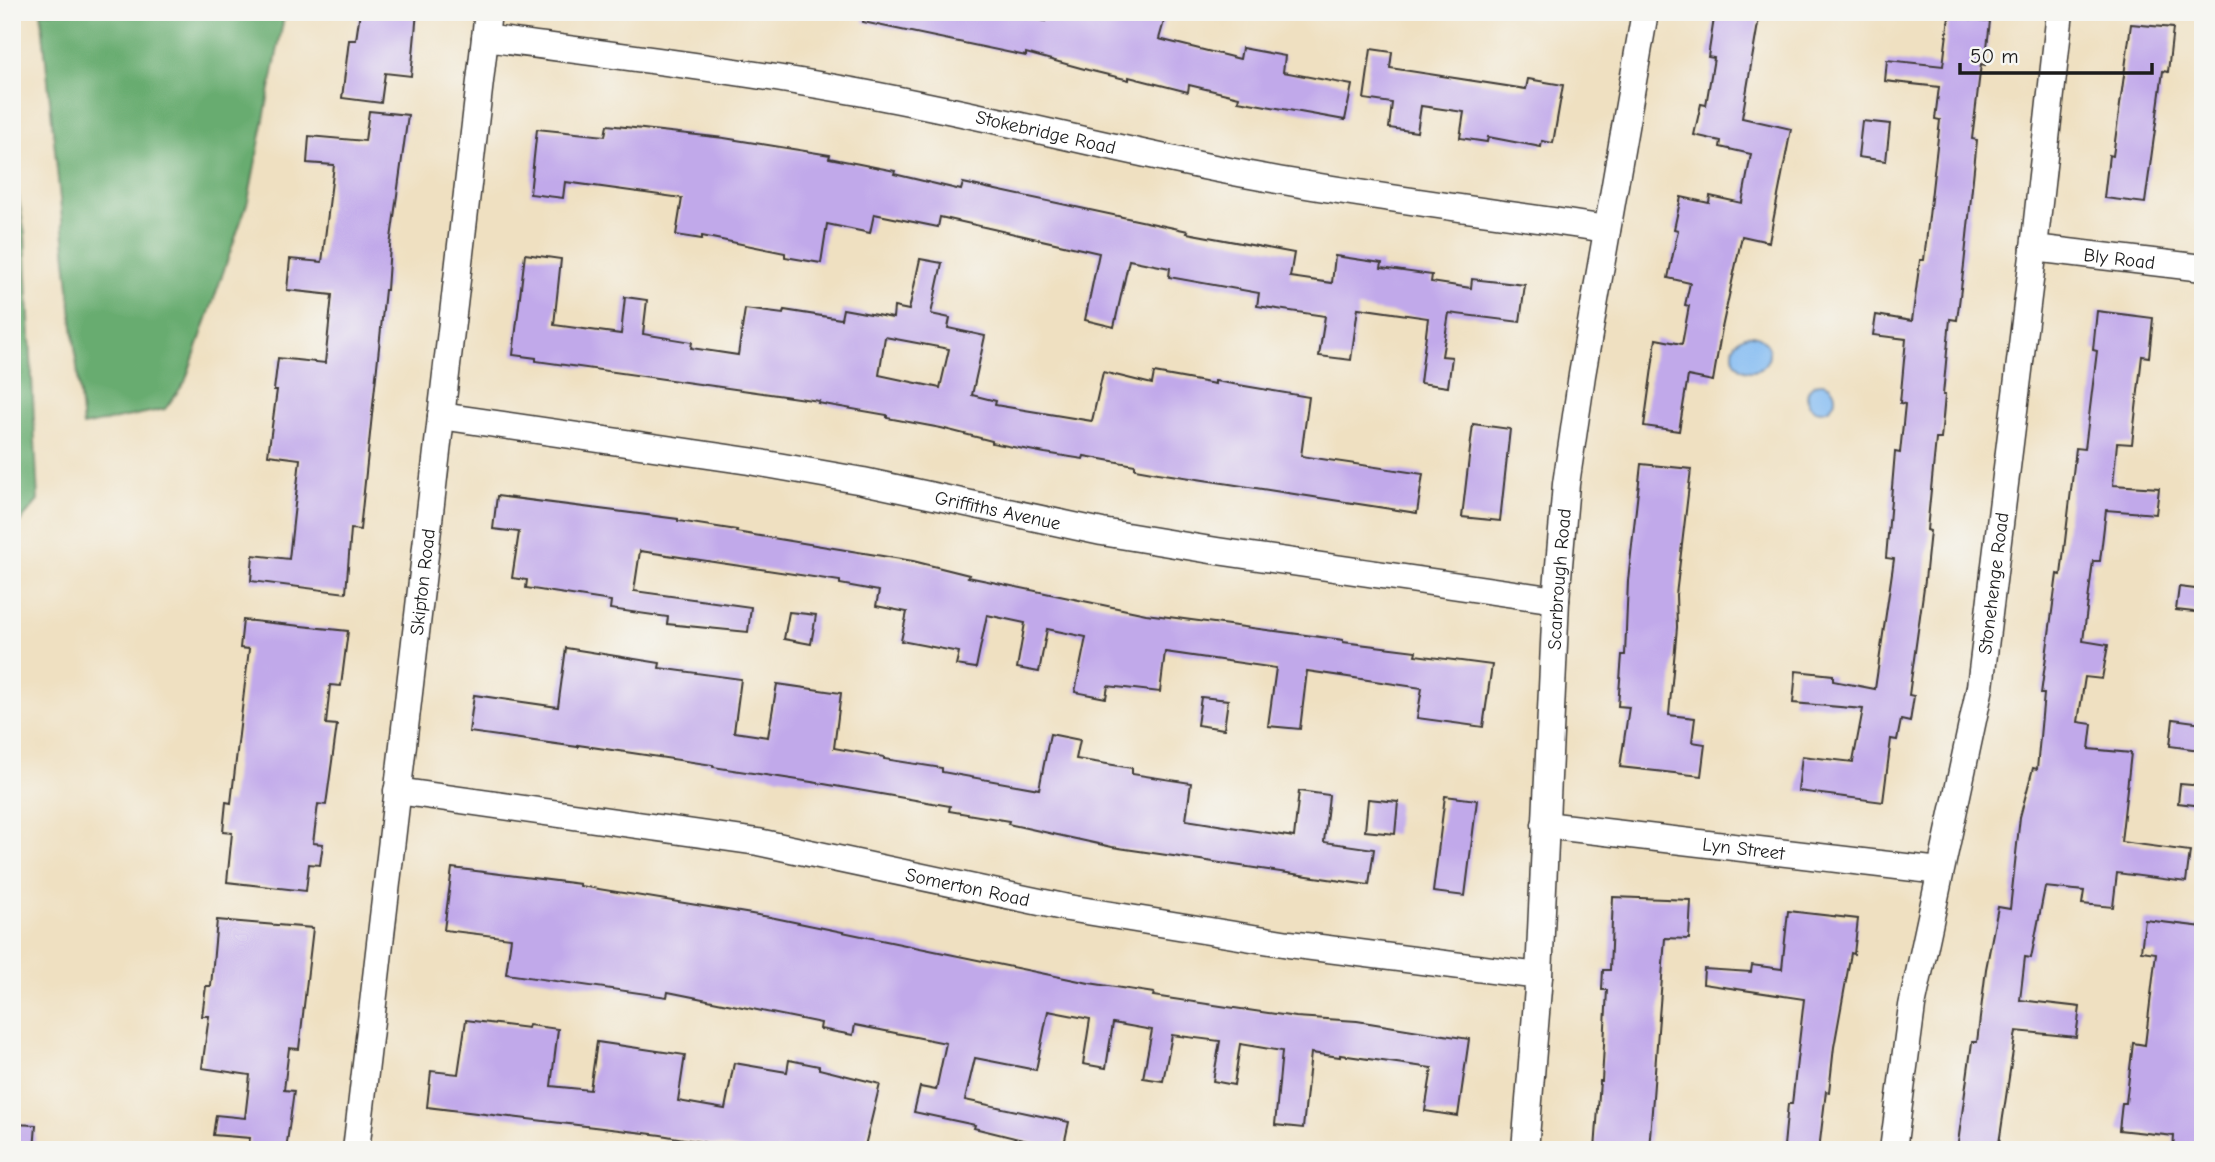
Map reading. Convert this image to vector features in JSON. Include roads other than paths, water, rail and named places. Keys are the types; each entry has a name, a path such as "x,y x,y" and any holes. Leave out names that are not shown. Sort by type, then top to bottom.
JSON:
{"street":[{"name":"Scarbrough Road","path":"1525,1150 1539,976 1556,600 1566,484 1645,12"},
{"name":"Stonehenge Road","path":"1893,1150 1912,1006 1980,687 2060,12"},
{"name":"Stokebridge Road","path":"486,25 997,119 1156,157 1251,175 1607,229"},
{"name":"Skipton Road","path":"356,1150 486,25"},
{"name":"Bly Road","path":"2034,248 2203,268"},
{"name":"Griffiths Avenue","path":"442,416 863,481 1102,532 1217,551 1556,600"},
{"name":"Somerton Road","path":"397,791 758,842 1068,908 1289,944 1539,976"},
{"name":"Lyn Street","path":"1545,825 1940,871"}],"water":[{"path":"1751,335 1764,340 1769,353 1764,366 1751,371 1738,366 1733,353 1738,340"},
{"path":"1821,383 1831,387 1835,397 1831,407 1821,411 1811,407 1807,397 1811,387"}]}
